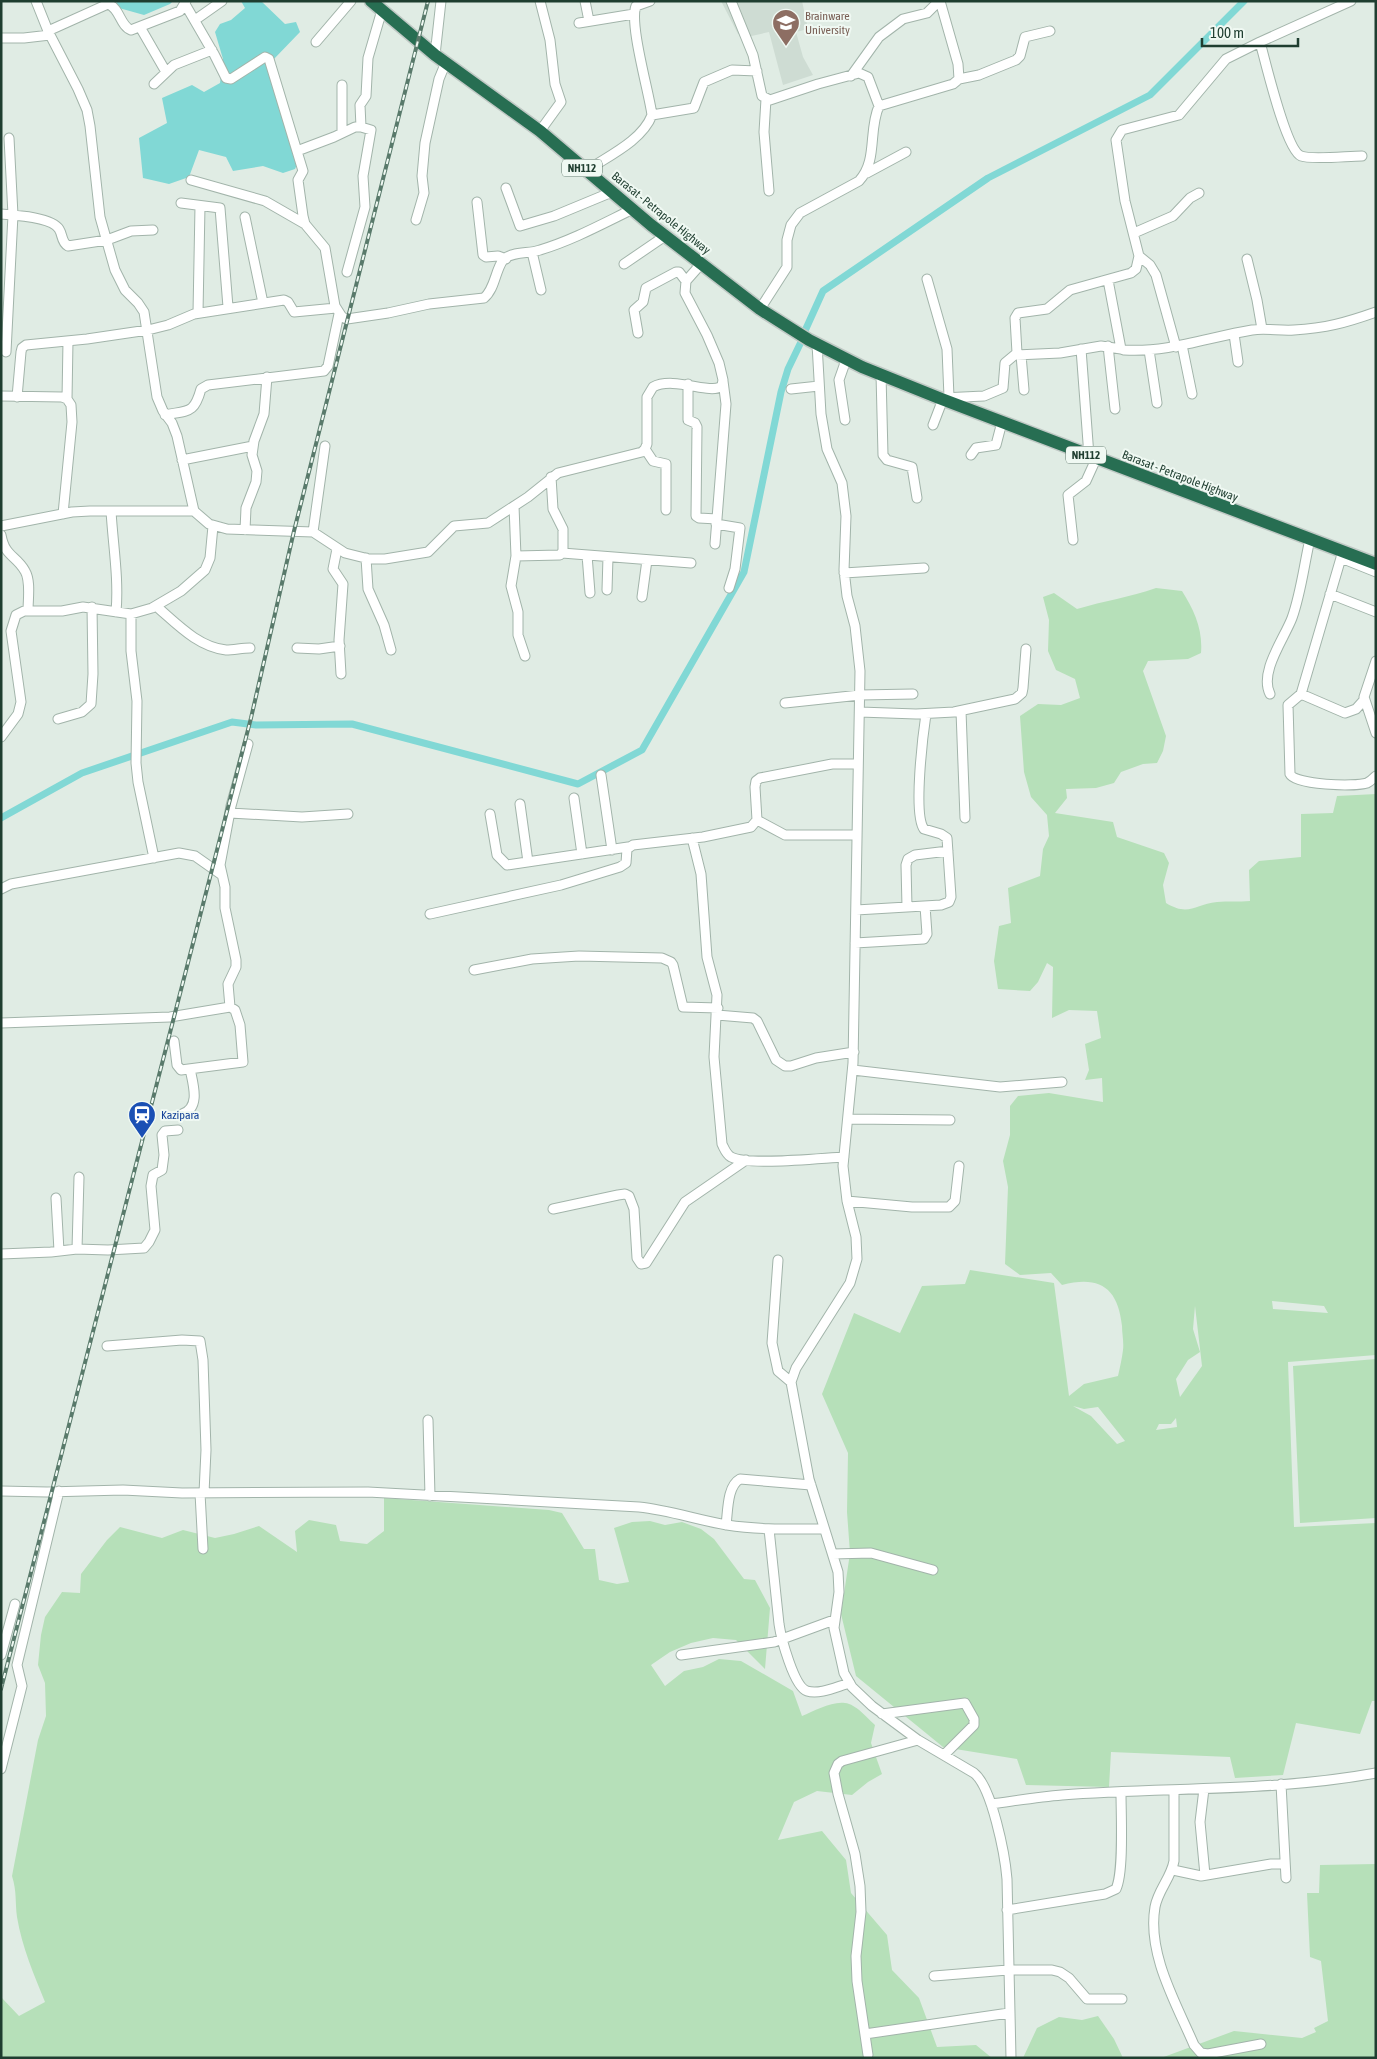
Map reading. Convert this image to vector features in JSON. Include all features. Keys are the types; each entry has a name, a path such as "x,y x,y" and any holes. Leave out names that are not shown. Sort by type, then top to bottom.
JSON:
{"highway":[{"name":"Barasat - Petrapole Highway","path":"377,5 440,58 540,131 586,171 701,264 760,309 795,332 846,360 881,374 1093,458 1310,539 1342,555 1376,564"}],"street":[{"path":"36,1 49,33 78,89 86,110 90,126 99,209 107,240 119,281 144,312 157,397 174,427 194,511 201,518 213,526 245,530 313,532 320,535 337,549 366,558 385,559 425,553 435,547 454,526 488,523 514,506 551,477 568,470 626,456 646,449"},
{"path":"195,20 222,1"},
{"path":"316,42 351,1"},
{"path":"416,220 424,193 422,176 425,143 439,79 442,1"},
{"path":"540,1 550,40 555,84 562,102 540,131"},
{"path":"584,1 589,21"},
{"path":"586,171 625,145 642,131 652,115 634,14 636,6 650,1"},
{"path":"731,1 749,42 762,96 766,100 764,127 769,191"},
{"path":"851,76 879,37 903,19 927,13 940,1 958,64 959,79"},
{"path":"1024,390 1015,318 1018,313 1047,308 1067,291 1131,273 1136,269 1139,256 1125,201 1116,140 1117,135 1127,128 1179,115 1222,62 1260,42 1351,1"},
{"path":"1,38 24,38 49,33 108,4 114,7 128,29 140,27 180,11 186,3 226,78 229,80 265,57 270,59 303,173 298,180 305,224"},
{"path":"361,127 360,105 366,96 368,58 377,5"},
{"path":"579,23 634,14"},
{"path":"140,27 166,72"},
{"path":"879,106 953,84 959,79 978,75 1016,60 1020,56 1025,37 1050,30"},
{"path":"1260,42 1272,89 1293,151 1303,157 1362,156"},
{"path":"154,84 174,65 212,50"},
{"path":"652,115 694,108 702,84 713,77 732,70 757,70"},
{"path":"766,100 859,73 868,77 879,106 874,118 867,173"},
{"path":"342,85 342,133"},
{"path":"297,151 361,127 370,129 363,176 365,207 347,272"},
{"path":"6,352 13,215 9,138"},
{"path":"760,309 787,267 787,240 795,218 800,213 859,181 867,173 906,152"},
{"path":"166,415 192,409 197,402 200,389 208,385 324,372 326,370 337,311 325,248 305,224 265,201 190,180"},
{"path":"506,188 520,226 554,216 612,192"},
{"path":"1134,233 1173,216 1190,198 1199,193"},
{"path":"476,202 483,255 486,257 498,256 506,258 532,252 573,238 633,209"},
{"path":"181,203 220,208 228,307"},
{"path":"198,313 200,206"},
{"path":"1,214 44,220 53,224 58,227 63,242 68,246 107,240 131,231 153,230"},
{"path":"246,217 262,303"},
{"path":"624,264 666,236"},
{"path":"532,252 541,290"},
{"path":"1139,256 1150,265 1156,276 1179,346 1192,394"},
{"path":"17,396 22,348 33,344 148,330 168,325 198,313 228,307 286,300 292,311 296,313 337,311 347,319 429,304 480,300 489,293 506,258"},
{"path":"1247,259 1262,329"},
{"path":"701,264 686,281 685,293 719,363 726,404 714,544"},
{"path":"638,333 634,310 643,302 646,288 676,272 679,272 686,281"},
{"path":"927,279 947,349 944,398 934,425"},
{"path":"1108,280 1121,350"},
{"path":"944,398 984,396 1000,390 1003,388 1005,364 1019,355 1060,353 1108,346 1121,350 1149,350 1179,346 1262,329 1287,331 1331,327 1376,312"},
{"path":"1234,334 1238,362"},
{"path":"67,400 68,341"},
{"path":"813,342 819,386 820,414 827,449 842,483 846,516 844,573 847,596 855,626 860,671 854,1052 844,1157 847,1201 858,1248 850,1283 796,1368 791,1382 811,1485 833,1554 838,1580 839,1592 834,1620 839,1655 844,1672 858,1694 882,1714 918,1740 980,1777 991,1804 1006,1867 1010,2058"},
{"path":"1108,346 1115,409"},
{"path":"1073,540 1068,495 1086,481 1093,458 1082,349"},
{"path":"1149,350 1157,403"},
{"path":"845,420 839,380 846,360"},
{"path":"881,374 883,455 887,460 912,467 917,498"},
{"path":"245,530 245,513 257,475 252,455 253,446 264,414 267,377"},
{"path":"666,510 666,464 653,461 646,449 648,435 647,397 649,391 658,384 688,384 711,389 721,386 723,380"},
{"path":"688,384 688,420 695,423 697,427 696,516 740,528 735,569 729,588"},
{"path":"791,389 819,386"},
{"path":"1,396 62,397 71,406 72,422 63,514"},
{"path":"971,455 976,448 996,445 1002,422"},
{"path":"182,460 253,446"},
{"path":"313,532 326,446"},
{"path":"551,477 553,510 563,529 562,554"},
{"path":"514,506 516,556 511,586 518,612 518,635 525,656"},
{"path":"111,511 113,552 118,580 116,612"},
{"path":"1,526 63,514 111,511 194,511"},
{"path":"1,737 18,714 21,702 11,626 16,615 28,611 62,611 92,608 131,614 156,606 181,591 205,570 210,558 213,526"},
{"path":"1,535 2,542 9,555 24,569 27,575 28,611"},
{"path":"1270,694 1267,677 1274,654 1292,617 1310,539"},
{"path":"337,549 333,569 344,584 340,646 341,674"},
{"path":"516,556 562,554 691,563"},
{"path":"587,555 590,594"},
{"path":"1376,572 1342,555 1301,694 1288,705 1291,777 1340,785 1358,785 1368,783 1376,776"},
{"path":"607,590 608,557"},
{"path":"366,558 368,589 384,625 391,650"},
{"path":"642,596 647,560"},
{"path":"844,573 924,568"},
{"path":"1330,594 1376,612"},
{"path":"156,606 187,632 204,643 228,650 250,648"},
{"path":"58,719 82,712 91,704 93,674 92,608"},
{"path":"131,614 131,646 136,693 136,763 138,782 154,858"},
{"path":"297,648 319,649 340,646"},
{"path":"860,712 926,714 961,711 1016,699 1023,688 1026,649"},
{"path":"1376,661 1364,700 1376,733"},
{"path":"785,702 860,695 913,694"},
{"path":"1301,694 1345,713 1356,709 1364,700"},
{"path":"961,711 964,818"},
{"path":"856,910 945,904 951,897 948,851 945,836 924,829 920,824 920,784 926,714"},
{"path":"230,1008 228,984 236,966 236,960 225,908 226,887 220,865 230,813 248,744"},
{"path":"490,814 497,855 507,865 612,850 633,845 692,838 751,827 757,820 755,787 756,781 760,778 823,766 858,764"},
{"path":"601,775 612,850"},
{"path":"574,798 582,854"},
{"path":"520,804 528,862"},
{"path":"230,813 294,817 348,814"},
{"path":"757,820 785,835 856,835"},
{"path":"692,838 701,874 707,957 718,995 714,1057 722,1144 726,1153 729,1156 746,1160 805,1160 844,1157"},
{"path":"430,914 561,885 620,867 626,863 628,847"},
{"path":"907,907 906,865 908,858 915,855 948,851"},
{"path":"1,889 11,884 186,853 195,856 222,875"},
{"path":"855,943 922,940 927,934 925,906"},
{"path":"474,970 527,960 579,956 662,958 673,965 683,1007 753,1018 757,1021 776,1060 785,1066 816,1058 854,1052"},
{"path":"1,1023 170,1017 230,1008 236,1012 240,1024 243,1062 181,1070 178,1068 174,1041"},
{"path":"182,1114 189,1111 194,1103 190,1069"},
{"path":"853,1070 1000,1087 1062,1082"},
{"path":"848,1119 950,1120"},
{"path":"1,1254 78,1249 124,1250 146,1246 155,1230 151,1183 153,1175 162,1170 164,1155 162,1135 165,1131 178,1130"},
{"path":"553,1209 618,1195 625,1194 629,1196 634,1209 637,1258 641,1264 646,1264 688,1200 746,1160"},
{"path":"847,1201 912,1207 949,1207 955,1201 959,1166"},
{"path":"78,1249 79,1177"},
{"path":"56,1198 59,1251"},
{"path":"778,1260 772,1343 778,1371 791,1382"},
{"path":"107,1346 182,1340 200,1341 203,1360 206,1450 202,1493 203,1549"},
{"path":"428,1420 430,1496"},
{"path":"726,1525 731,1490 736,1481 740,1479 811,1485"},
{"path":"1,1491 348,1492 639,1507 726,1525 769,1529 824,1529"},
{"path":"1,1769 22,1686 17,1665 59,1492"},
{"path":"769,1529 774,1596 782,1639 798,1683 806,1691 819,1691 850,1683"},
{"path":"833,1554 871,1553 933,1570"},
{"path":"1,1655 15,1604"},
{"path":"681,1655 759,1645 782,1639 834,1620"},
{"path":"882,1714 965,1703 971,1713 974,1725 944,1755"},
{"path":"868,2055 856,1973 861,1912 860,1886 855,1854 834,1773 835,1767 842,1761 918,1740"},
{"path":"991,1804 1062,1796 1281,1784 1376,1773"},
{"path":"1281,1784 1286,1878"},
{"path":"1204,1789 1200,1822 1205,1875"},
{"path":"1174,1791 1172,1870 1157,1897 1153,1923 1154,1940 1162,1967 1194,2045 1201,2053 1208,2054 1261,2044"},
{"path":"1007,1910 1105,1894 1116,1889 1120,1868 1121,1793"},
{"path":"1172,1870 1205,1875 1270,1864 1285,1864"},
{"path":"934,1976 1008,1970 1046,1970 1060,1972 1069,1978 1087,1999 1122,1999"},
{"path":"865,2034 1009,2013"}],"shaded area":[{"name":"Brainware University","path":"721,1 802,1 808,29 796,32 803,57 813,75 783,85 769,32 747,37 738,34"}],"green space":[{"path":"1156,588 1182,591 1194,613 1201,636 1201,653 1188,659 1148,661 1143,671 1166,736 1163,751 1157,763 1143,764 1121,772 1114,783 1096,788 1066,789 1067,798 1055,813 1113,822 1117,837 1164,853 1169,863 1163,885 1166,903 1181,909 1192,909 1209,903 1250,901 1249,870 1259,861 1301,857 1301,814 1333,813 1337,796 1376,794 1376,1355 1288,1362 1294,1527 1376,1523 1376,1701 1372,1701 1360,1734 1296,1723 1283,1775 1235,1778 1230,1757 1111,1752 1109,1787 1026,1785 1017,1759 943,1747 856,1676 841,1614 850,1553 847,1512 848,1453 822,1394 854,1313 900,1333 922,1286 965,1284 970,1270 1054,1283 1069,1396 1084,1384 1118,1376 1123,1347 1122,1326 1116,1302 1105,1288 1087,1282 1062,1285 1051,1273 1020,1275 1005,1264 1008,1187 1003,1161 1010,1135 1010,1106 1018,1096 1049,1093 1103,1102 1102,1078 1085,1080 1089,1070 1085,1044 1101,1038 1097,1011 1069,1010 1052,1018 1053,967 1047,963 1038,982 1030,991 998,989 994,961 999,926 1011,923 1008,888 1040,876 1043,849 1049,836 1047,815 1031,797 1024,772 1020,716 1038,704 1061,705 1080,698 1075,679 1056,670 1048,651 1049,620 1043,597 1054,593 1077,609","holes":["1272,1301 1324,1306 1328,1313 1273,1309","1195,1306 1202,1366 1180,1397 1176,1379 1188,1360 1200,1352 1193,1329","1073,1406 1084,1409 1098,1407 1125,1441 1117,1444 1091,1416","1176,1418 1177,1427 1156,1430 1159,1424 1171,1424"]},
{"path":"1376,1359 1376,1518 1300,1523 1293,1366"},
{"path":"384,1498 549,1510 562,1513 584,1549 595,1549 599,1580 617,1584 629,1582 614,1528 632,1522 650,1521 665,1525 682,1522 701,1529 714,1539 744,1579 755,1580 770,1608 765,1669 736,1640 713,1638 691,1643 670,1652 651,1665 665,1686 684,1671 703,1667 719,1659 741,1661 793,1691 802,1716 829,1705 845,1703 857,1709 875,1725 871,1743 882,1774 852,1795 817,1791 794,1802 778,1840 822,1831 846,1860 851,1893 887,1935 892,1970 919,1998 937,2047 976,2045 992,2058 1,2058 1,1997 19,2016 45,2002 22,1939 12,1876 38,1740 46,1716 45,1683 38,1665 41,1635 45,1617 62,1592 80,1593 81,1574 107,1540 120,1527 162,1538 183,1530 215,1538 259,1526 297,1552 295,1531 309,1520 336,1525 340,1541 367,1544 384,1531"},
{"path":"1376,1864 1376,2058 1161,2058 1234,2031 1302,2038 1316,2032 1314,2028 1328,2021 1321,1961 1310,1957 1307,1893 1319,1893 1320,1865"},
{"path":"1098,2016 1114,2039 1123,2058 1023,2058 1037,2028 1059,2017 1082,2020"}],"water":[{"path":"116,1 173,1 144,15 119,8"},
{"path":"241,1 261,1 285,24 296,22 300,32 273,60 265,63 300,158 295,169 283,173 263,166 233,171 226,157 199,150 189,177 169,184 143,178 139,138 167,123 162,98 192,85 204,92 220,83 223,59 215,32 220,24 231,20 245,8"}],"waterway":[{"path":"804,333 823,291 988,178 1150,95 1244,1"},
{"path":"1,818 82,773 232,722 256,725 352,724 578,784 642,750 744,572 781,392 788,369 801,342"}],"railway":[{"path":"1,1689 251,718 294,531 428,1"}],"place":[{"name":"Brainware University","path":"786,47"},
{"name":"Kazipara","path":"142,1139"}]}
